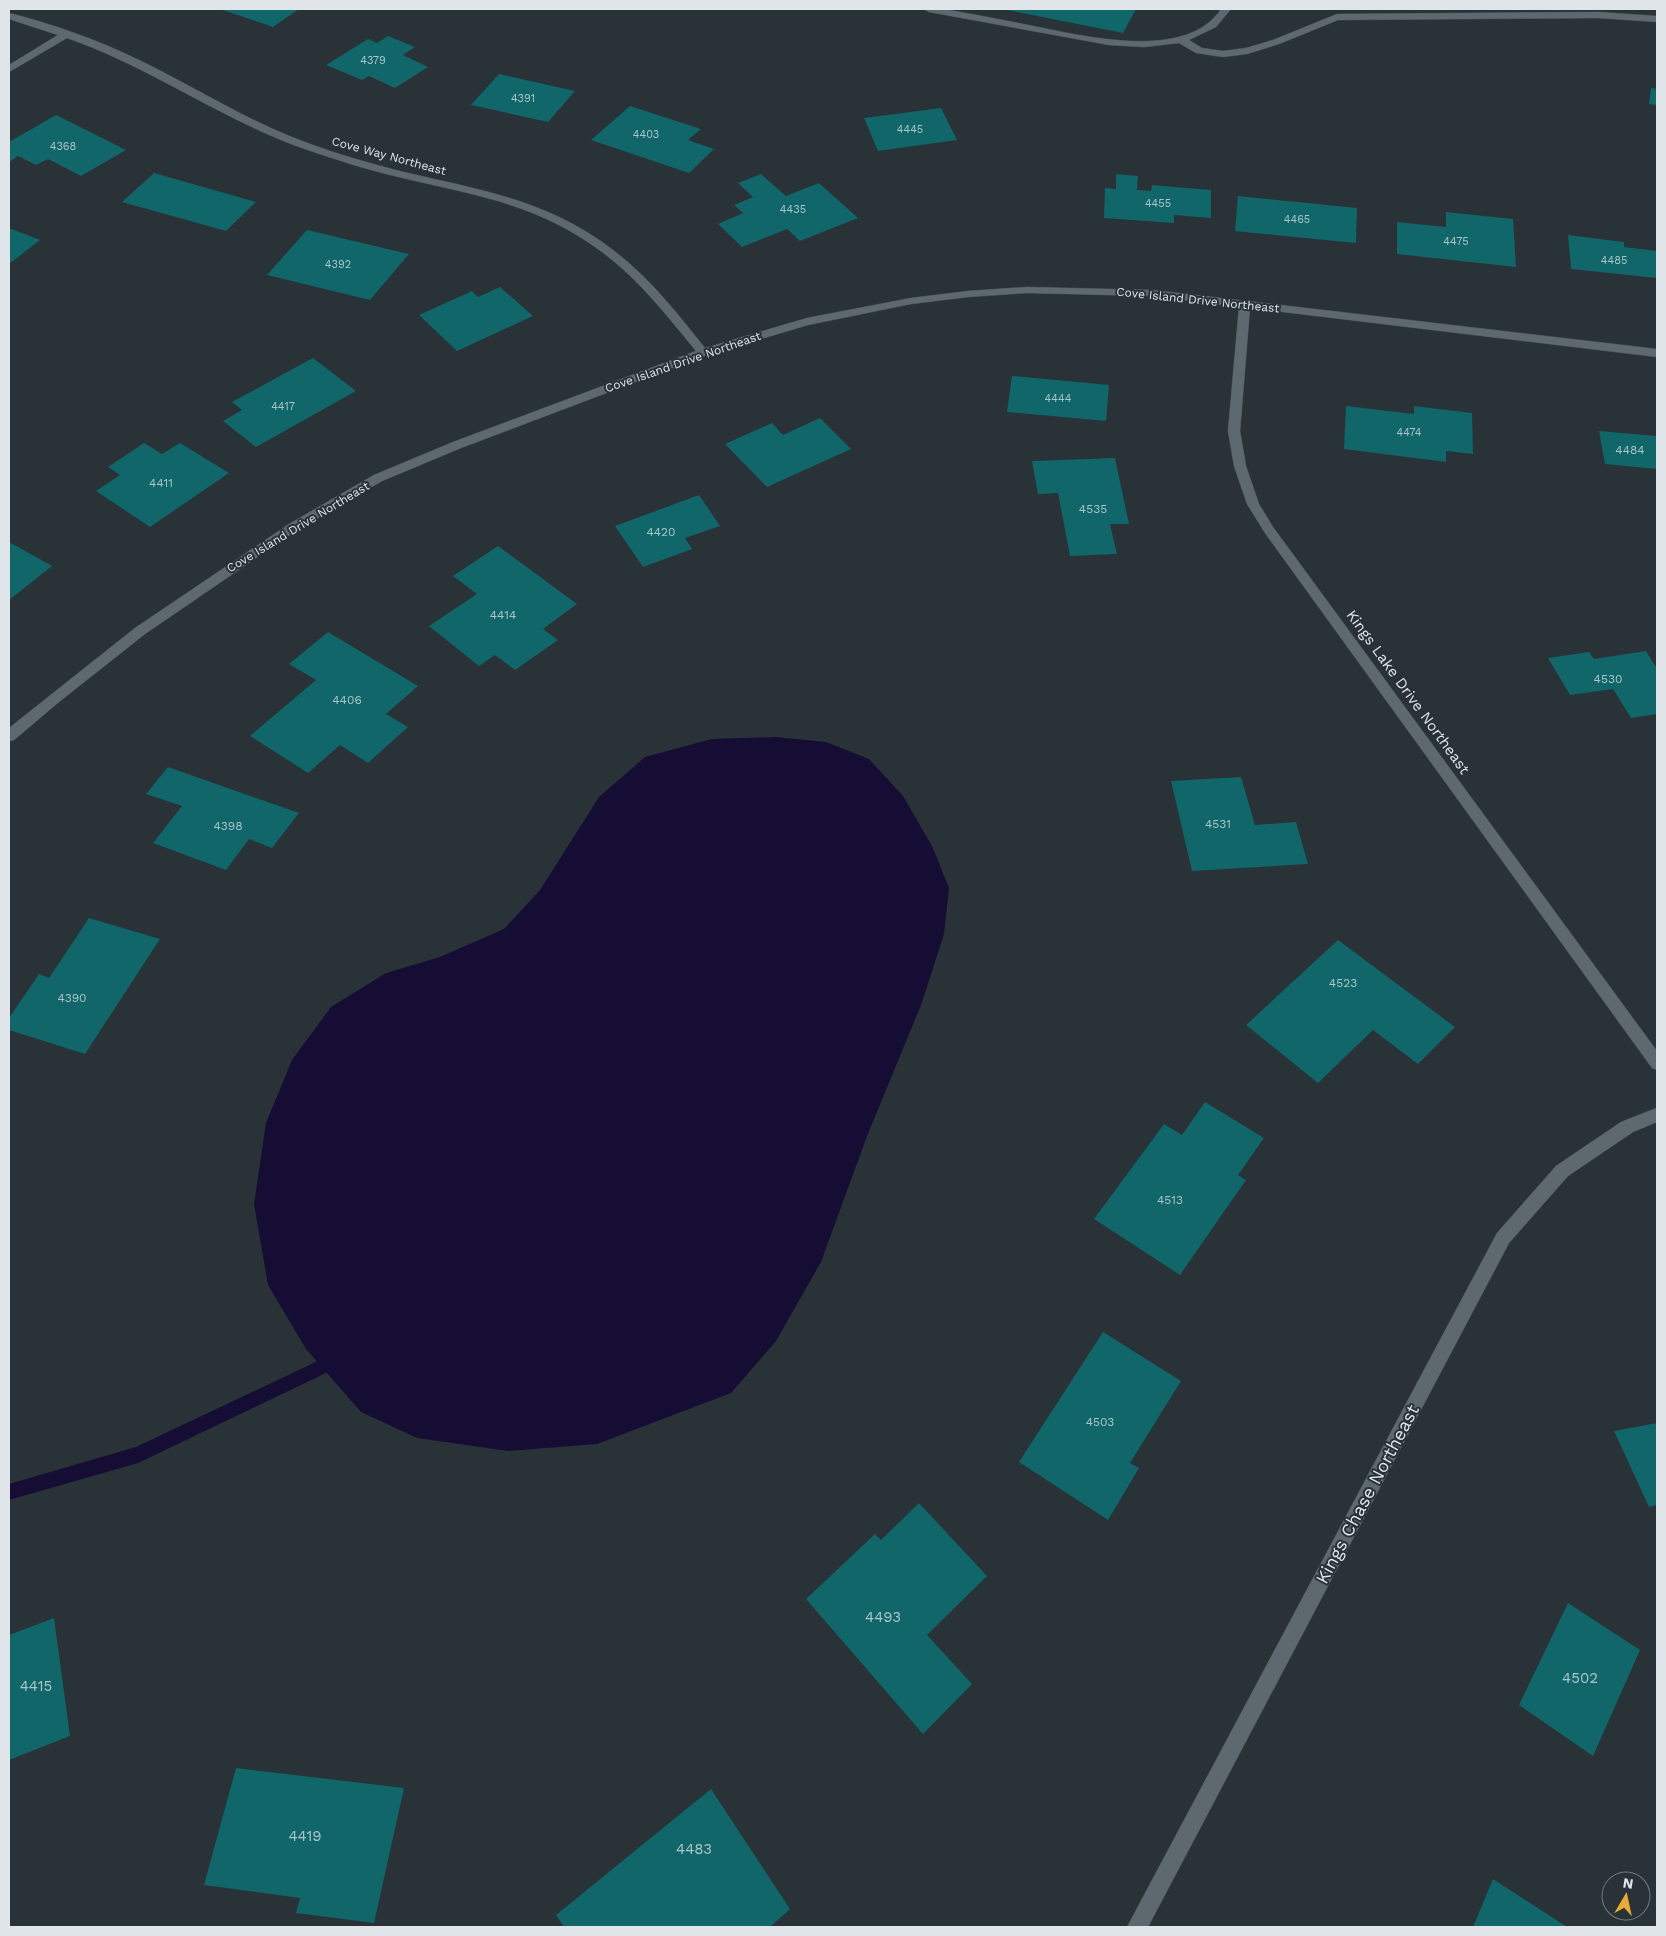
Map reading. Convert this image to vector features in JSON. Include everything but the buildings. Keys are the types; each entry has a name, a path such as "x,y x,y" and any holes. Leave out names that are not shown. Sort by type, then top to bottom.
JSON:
{"street":[{"path":"929,9 1098,41 1134,45 1181,40 1211,27 1226,9"},
{"path":"1181,40 1199,51 1223,54 1247,51 1337,17 1599,15 1657,19"},
{"name":"Cove Way Northeast","path":"9,16 114,52 281,136 331,155 382,170 501,197 535,210 575,230 609,252 635,274 703,352"},
{"path":"9,69 66,34"},
{"name":"Cove Island Drive Northeast","path":"9,736 54,698 140,631 220,575 293,527 378,478 457,445 703,352 807,322 911,301 968,294 1027,290 1142,292 1657,353"},
{"name":"Kings Lake Drive Northeast","path":"1245,303 1234,431 1240,466 1252,504 1657,1063"},
{"name":"Kings Chase Northeast","path":"1137,1927 1503,1238 1562,1171 1627,1128 1657,1115"}],"shaded area":[{"path":"775,737 826,742 869,759 903,796 932,846 949,888 944,934 921,1005 867,1136 821,1262 776,1341 731,1393 597,1444 508,1451 417,1438 361,1412 306,1349 268,1285 254,1204 266,1123 292,1060 331,1007 386,973 440,957 504,929 540,890 599,797 645,757 712,739"}],"waterway":[{"path":"9,1492 138,1455 322,1367"}]}
